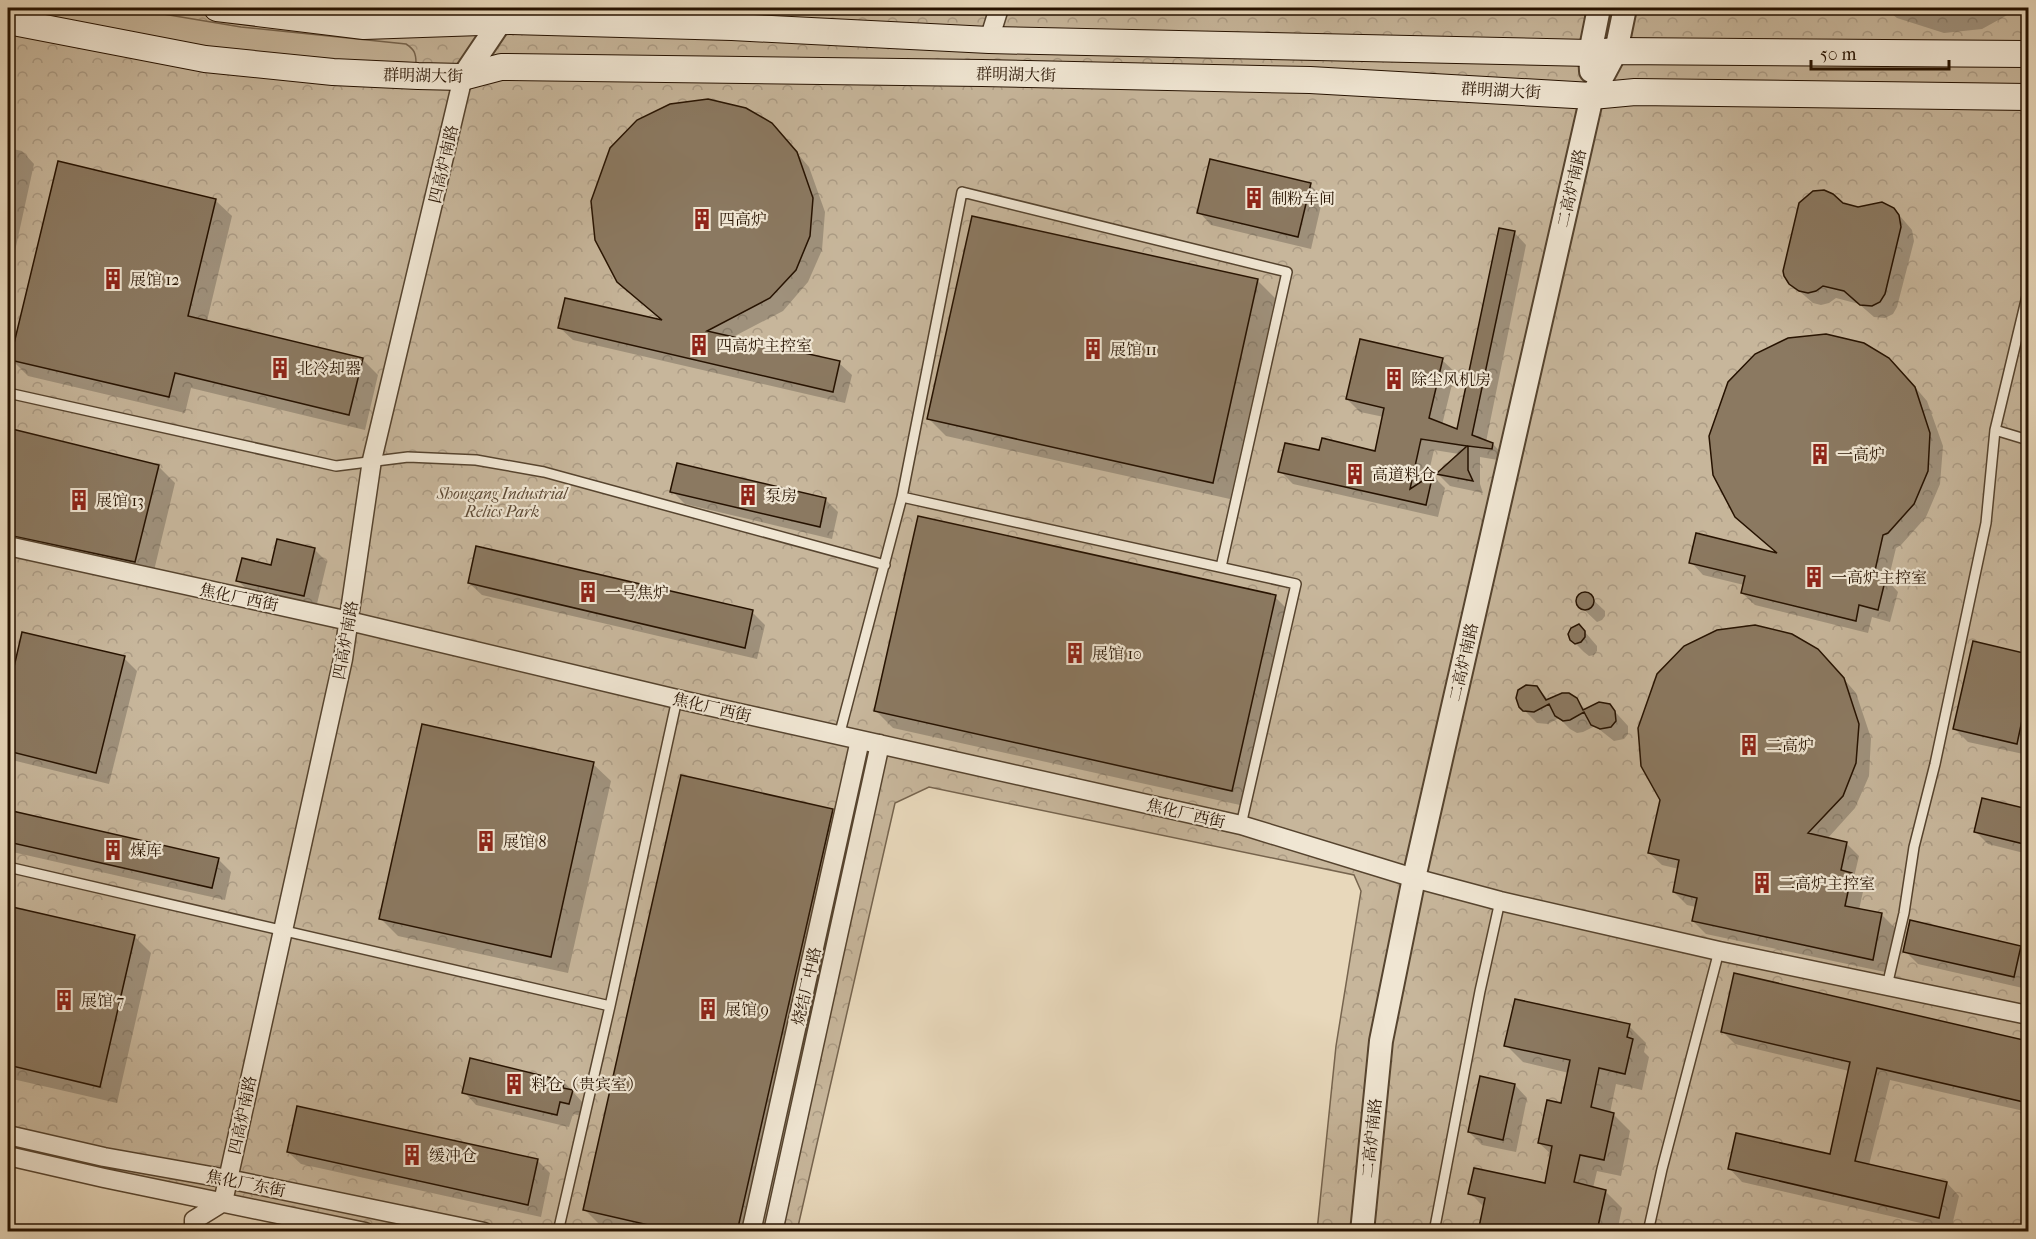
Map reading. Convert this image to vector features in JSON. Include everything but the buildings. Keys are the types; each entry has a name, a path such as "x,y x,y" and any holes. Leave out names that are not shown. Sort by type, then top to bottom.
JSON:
{"main road":[{"name":"群明湖大街","path":"217,8 364,26 502,15 989,40 1590,53 1616,51 2028,54"},
{"name":"群明湖大街","path":"8,21 205,59 333,72 464,77 501,67 994,73 1310,80 1592,96 1635,92 2028,97"}],"street":[{"path":"989,40 999,8"},
{"path":"1592,96 1590,53 1599,8"},
{"path":"1592,96 1616,51 1625,8"},
{"path":"464,77 502,15"},
{"name":"四高炉南路","path":"223,1202 343,658 372,460 464,77"},
{"name":"二高炉南路","path":"1362,1232 1381,1041 1414,878 1592,96"},
{"name":"焦化厂西街","path":"8,546 349,621 676,699 1241,825 1414,878 1500,901 1719,951 2028,1015"},
{"name":"烧结厂中路","path":"751,1232 860,740"},
{"name":"烧结厂中路","path":"773,1232 880,744"},
{"name":"焦化厂东街","path":"8,1135 104,1157 228,1179 484,1232"},
{"name":"焦化厂东街","path":"8,1156 365,1232"},
{"path":"194,1232 194,1220 223,1202"}],"lane":[{"path":"839,736 902,497 962,192 1287,272 1221,567"},
{"path":"1887,986 1904,913 1914,847 1935,764 1986,523 1995,430 2028,292"},
{"path":"8,393 336,466 408,457 476,460 544,472 885,566"},
{"path":"1995,430 2028,440"},
{"path":"902,497 1296,584 1241,825"},
{"path":"558,1232 610,1006 676,699"},
{"path":"8,867 610,1006"},
{"path":"1434,1232 1480,991 1500,901"},
{"path":"1648,1232 1662,1169 1719,951"}],"green space":[{"name":"Shougang Industrial Relics Park","path":"8,8 2028,8 2028,1226 2010,1232 1317,1231 1336,1046 1361,891 1354,875 929,787 895,803 797,1231 314,1231 8,1164"},
{"path":"8,8 127,8 241,27 406,44 414,52 416,63 231,56 8,14"}],"place":[{"name":"制粉车间","path":"1254,198"},
{"name":"四高炉","path":"702,219"},
{"name":"展馆 12","path":"113,279"},
{"name":"四高炉主控室","path":"699,345"},
{"name":"展馆 11","path":"1093,349"},
{"name":"北冷却器","path":"280,368"},
{"name":"除尘风机房","path":"1394,379"},
{"name":"一高炉","path":"1820,454"},
{"name":"高道料仓","path":"1355,474"},
{"name":"泵房","path":"748,495"},
{"name":"展馆 13","path":"79,500"},
{"name":"一高炉主控室","path":"1814,577"},
{"name":"一号焦炉","path":"588,592"},
{"name":"展馆 10","path":"1075,653"},
{"name":"二高炉","path":"1749,745"},
{"name":"展馆 8","path":"486,841"},
{"name":"煤库","path":"113,850"},
{"name":"二高炉主控室","path":"1762,883"},
{"name":"展馆 7","path":"64,1000"},
{"name":"展馆 9","path":"708,1009"},
{"name":"料仓（贵宾室）","path":"514,1084"},
{"name":"缓冲仓","path":"412,1155"}]}
